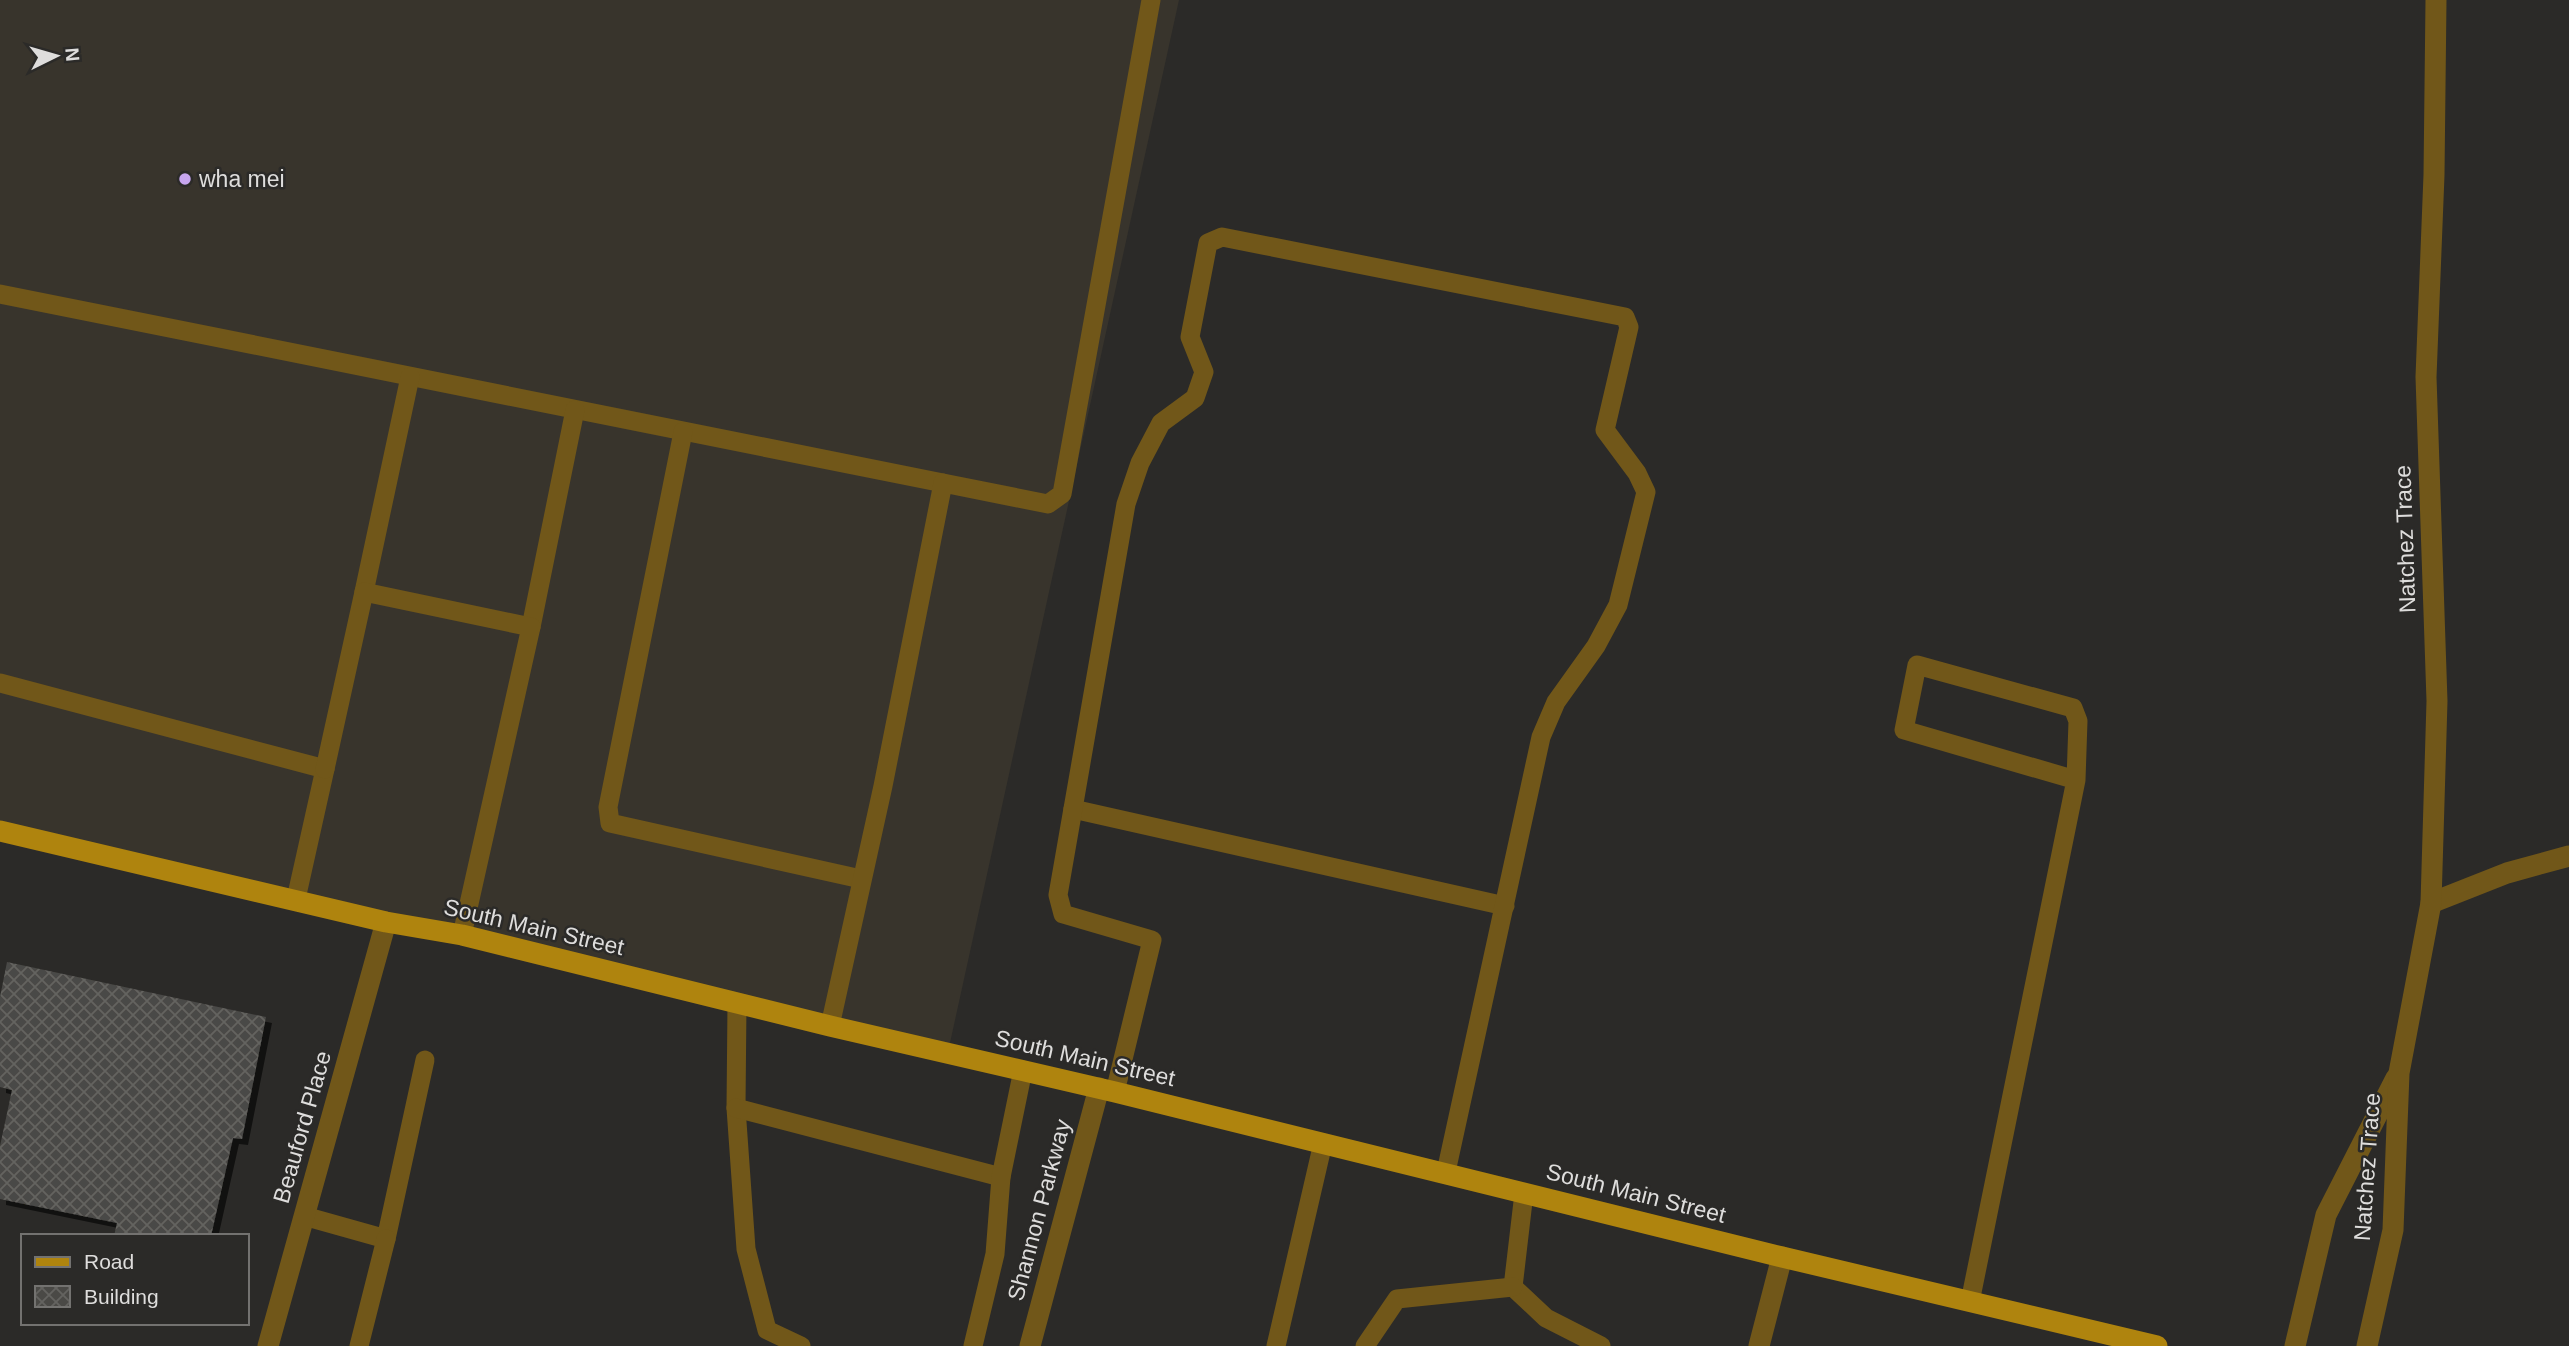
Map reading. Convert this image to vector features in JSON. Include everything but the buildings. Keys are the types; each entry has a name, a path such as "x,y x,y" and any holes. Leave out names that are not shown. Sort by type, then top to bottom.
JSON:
{"main road":[{"name":"South Main Street","path":"0,831 386,922 462,936 2157,1346"}],"street":[{"name":"Natchez Trace","path":"2367,1346 2393,1230 2399,1073 2431,903 2437,701 2426,377 2434,175 2436,0"},
{"path":"2431,903 2507,873 2569,856"},
{"name":"Beauford Place","path":"268,1346 386,922"},
{"name":"Natchez Trace","path":"2295,1346 2326,1215 2399,1073"},
{"name":"Shannon Parkway","path":"1030,1346 1107,1090"},
{"path":"1759,1346 1782,1256"}],"lane":[{"path":"0,294 1048,504 1062,494 1151,0"},
{"path":"1107,1090 1152,940 1063,914 1058,895 1126,504 1140,463 1161,423 1195,398 1205,372 1190,337 1208,243 1222,237 1625,317 1629,327 1605,430 1637,472 1646,492 1618,605 1596,646 1556,702 1541,737 1446,1172"},
{"path":"296,899 410,377"},
{"path":"462,936 531,627 575,410"},
{"path":"683,432 608,807 610,823 861,879"},
{"path":"830,1026 883,786 943,483"},
{"path":"365,592 531,627"},
{"path":"1970,1302 2076,780 2078,721 2073,708 1917,665 1904,730 2076,780"},
{"path":"0,683 324,769"},
{"path":"1073,809 1504,906"},
{"path":"737,1003 736,1108 746,1249 767,1330 801,1346"},
{"path":"359,1346 425,1060"},
{"path":"973,1346 995,1254 1001,1177 1023,1070"},
{"path":"736,1108 1001,1177"},
{"path":"1276,1346 1324,1143"},
{"path":"1513,1287 1524,1193"},
{"path":"304,1216 386,1238"},
{"path":"1365,1346 1397,1299 1513,1287 1546,1318 1601,1346"}],"shaded area":[{"path":"0,0 1179,0 948,1052 0,831"}],"place":[{"name":"wha mei","path":"185,179"}]}
